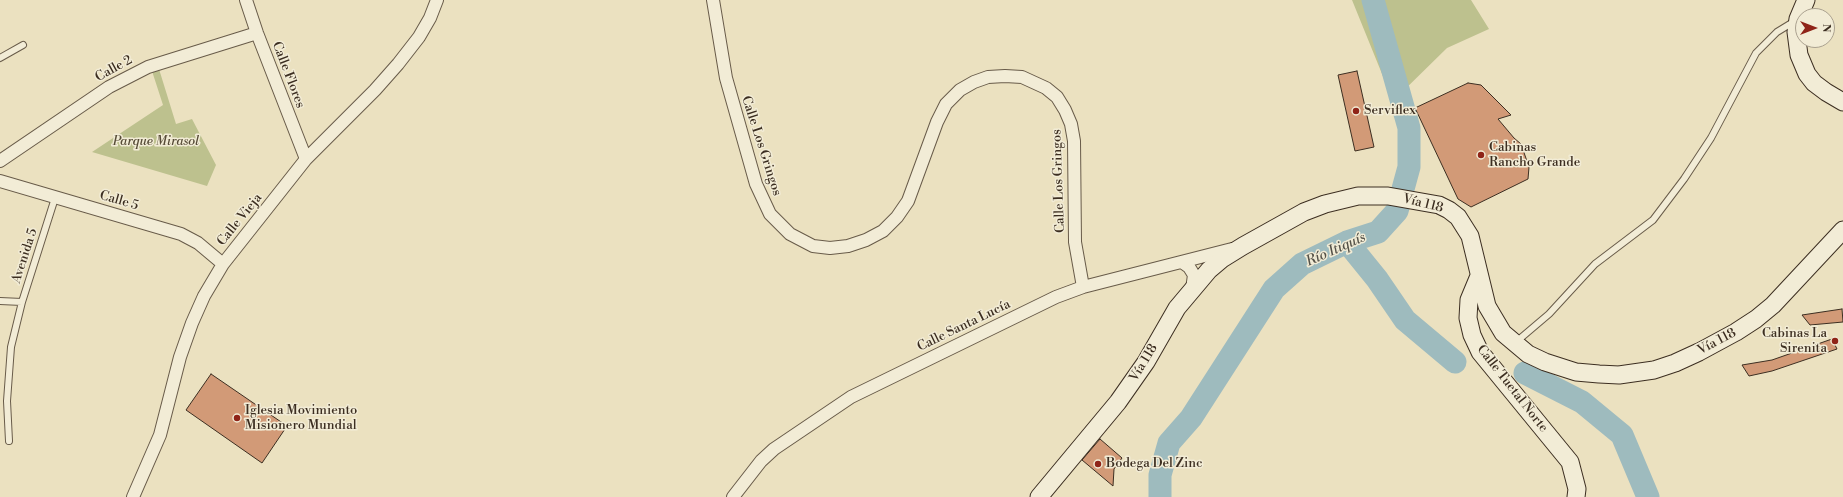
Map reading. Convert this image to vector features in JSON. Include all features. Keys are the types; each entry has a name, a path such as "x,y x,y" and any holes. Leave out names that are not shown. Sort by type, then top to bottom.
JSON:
{"main road":[{"path":"1797,48 1798,55 1807,74 1814,83 1843,102"},
{"name":"Vía 118","path":"1039,497 1132,383 1177,308 1209,270 1222,259 1243,246 1304,212 1325,204 1358,196 1388,196 1439,205 1458,217 1465,226 1474,249 1487,306 1502,333 1528,354 1545,362 1576,372 1619,375 1654,370 1675,364 1736,332 1756,319 1783,295 1843,230"},
{"name":"Calle Tuetal Norte","path":"1479,276 1469,300 1468,318 1472,335 1480,352 1570,462 1577,489 1576,497"}],"street":[{"name":"Calle Flores","path":"246,0 257,33 306,159"},
{"name":"Calle Vieja","path":"133,497 160,435 180,357 192,323 204,296 223,264 306,159 375,90 398,64 419,37 430,18 437,0"},
{"name":"Calle Los Gringos","path":"713,0 726,78 756,184 770,214 790,234 813,246 830,248 848,246 866,240 883,231 897,217 908,201 936,122 946,104 960,90 974,82 988,77 1022,77 1046,88 1056,97 1065,110 1071,124 1074,141 1075,242 1083,287"},
{"name":"Calle 2","path":"0,160 109,87 148,67 257,33"},
{"name":"Calle 5","path":"0,180 55,198 181,234 198,244 223,264"},
{"name":"Calle Santa Lucía","path":"733,497 760,461 774,449 851,397 1056,298 1083,287 1243,246"},
{"path":"1182,262 1190,266 1194,275 1192,289"}],"lane":[{"path":"1515,344 1549,314 1594,264 1653,220 1684,179 1711,138 1756,53 1777,32 1795,21"},
{"path":"0,58 23,45"},
{"name":"Avenida 5","path":"9,441 7,401 11,347 22,302 55,198"},
{"path":"0,301 22,302"},
{"path":"0,401 7,401"}],"green space":[{"path":"1352,0 1471,0 1489,29 1447,48 1393,101"},
{"name":"Parque Mirasol","path":"159,69 176,124 192,119 216,165 207,186 92,152 163,105 152,71"}],"building":[{"name":"Serviflex","path":"1357,71 1374,147 1355,151 1338,75"},
{"name":"Cabinas Rancho Grande","path":"1468,83 1481,85 1511,115 1498,119 1521,144 1529,167 1528,179 1471,207 1458,199 1415,108"},
{"path":"1842,309 1843,322 1810,325 1802,315"},
{"path":"1832,339 1837,349 1772,371 1749,376 1742,365 1772,360"},
{"name":"Iglesia Movimiento Misionero Mundial","path":"211,374 287,426 262,463 186,410"},
{"path":"1100,439 1122,458 1114,469 1113,486 1082,460"}],"waterway":[{"name":"Río Itiquís","path":"1160,497 1160,475 1169,443 1191,418 1274,289 1302,264 1347,242 1378,232 1397,211 1409,167 1409,128 1373,0"},
{"path":"1347,242 1377,279 1405,320 1455,362"},
{"path":"1525,373 1582,402 1622,435 1648,497"}],"place":[{"name":"Serviflex","path":"1356,111"},
{"name":"Cabinas Rancho Grande","path":"1481,155"},
{"name":"Cabinas La Sirenita","path":"1835,341"},
{"name":"Iglesia Movimiento Misionero Mundial","path":"237,418"},
{"name":"Bodega Del Zinc","path":"1098,464"}]}
